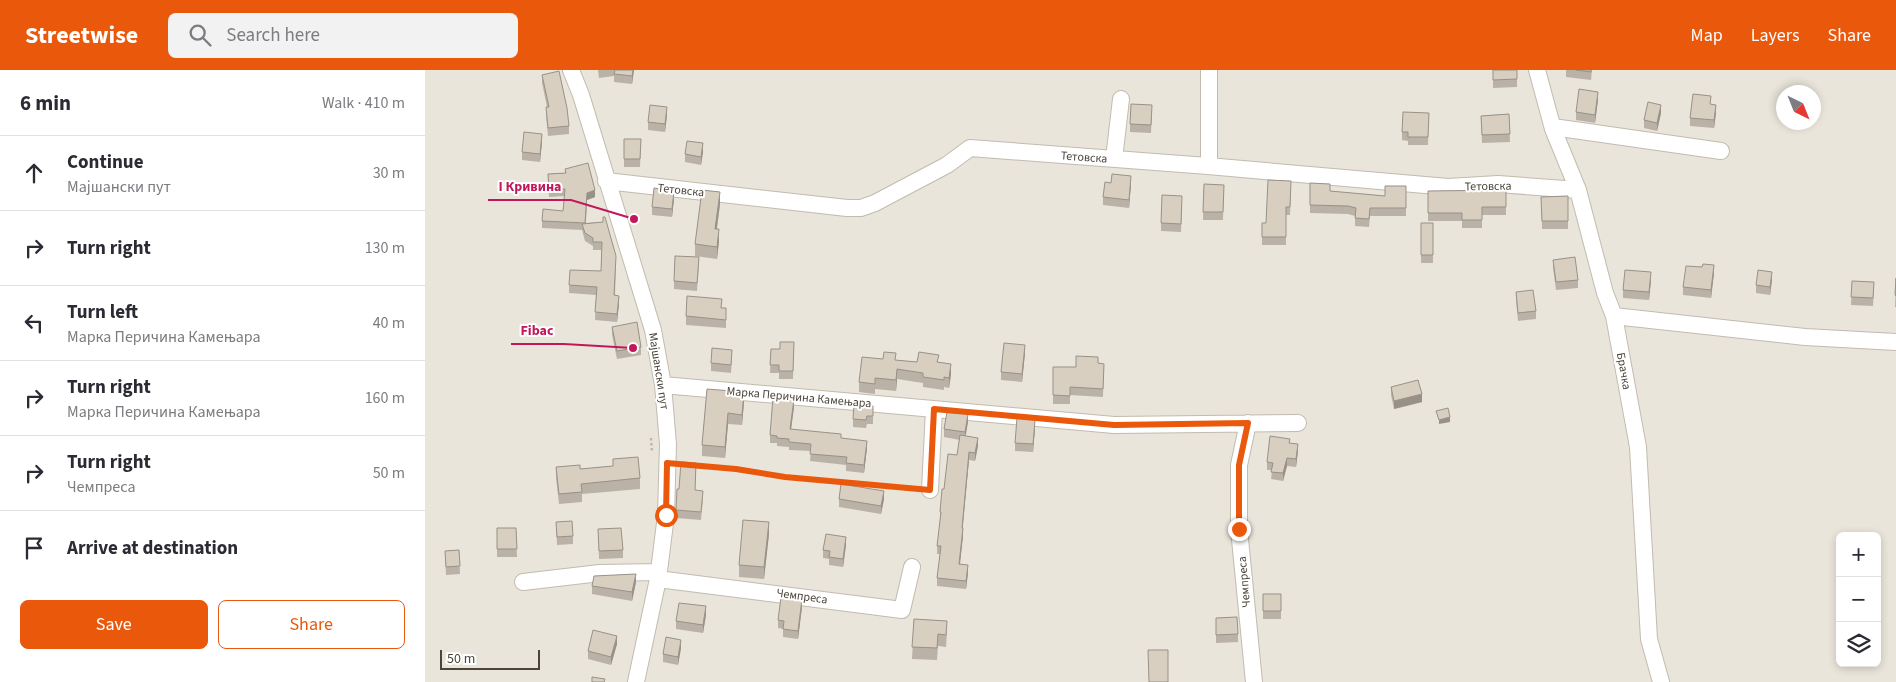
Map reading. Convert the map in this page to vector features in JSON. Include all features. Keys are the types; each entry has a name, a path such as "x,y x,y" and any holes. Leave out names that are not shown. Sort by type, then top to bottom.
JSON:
{"street":[{"name":"Мајшански пут","path":"571,70 581,95 653,330 663,384 668,444 666,515 658,575 636,682"},
{"path":"1209,70 1209,166"},
{"name":"Брачка","path":"1537,70 1553,127 1578,190 1605,293 1614,316 1638,447 1649,638 1661,682"},
{"path":"1114,160 1121,99"},
{"path":"1553,127 1721,151"},
{"name":"Тетовска","path":"606,181 861,208 875,203 947,165 970,148 1448,186 1498,184 1578,190"},
{"path":"1614,316 1805,337 1896,342"},
{"name":"Марка Перичина Камењара","path":"663,384 1114,425 1298,423"},
{"path":"930,490 934,409"},
{"name":"Чемпреса","path":"1248,423 1239,465 1239,520 1254,682"},
{"name":"Чемпреса","path":"658,575 902,610 912,567"},
{"path":"523,582 600,572 658,575"}],"path":[{"path":"651,436 652,455"},
{"path":"667,463 736,469 785,477 930,490"}],"shaded area":[{"path":"425,70 1896,70 1896,682 425,682"}],"building":[{"path":"615,70 633,70 632,76 614,74"},
{"path":"1493,70 1517,70 1517,79 1493,80"},
{"path":"559,71 569,126 548,128 546,107 549,107 542,75"},
{"path":"1579,89 1598,92 1595,115 1576,112"},
{"path":"1693,94 1711,96 1710,104 1716,105 1714,120 1690,118"},
{"path":"1648,102 1661,105 1657,123 1644,120"},
{"path":"1131,104 1152,105 1151,125 1130,124"},
{"path":"650,105 667,107 665,124 648,122"},
{"path":"1403,112 1429,113 1428,137 1408,137 1408,132 1402,132"},
{"path":"1509,114 1510,134 1482,135 1481,116"},
{"path":"524,132 542,134 540,154 522,152"},
{"path":"624,139 641,139 640,159 624,159"},
{"path":"687,141 703,143 701,157 685,154"},
{"path":"588,163 595,190 587,193 585,223 542,221 543,209 563,211 565,189 549,190 548,174 566,173 565,169"},
{"path":"1112,174 1131,176 1129,200 1103,197 1105,182 1111,183"},
{"path":"1268,180 1291,181 1290,207 1286,207 1286,237 1262,237 1262,223 1266,223"},
{"path":"1310,183 1330,184 1330,191 1385,196 1385,186 1406,186 1406,208 1370,208 1369,219 1355,218 1356,208 1310,205"},
{"path":"1204,184 1224,185 1223,212 1203,212"},
{"path":"654,188 674,191 672,209 652,207"},
{"path":"702,190 720,192 715,229 719,229 717,247 695,244"},
{"path":"1506,190 1506,207 1482,207 1482,220 1462,220 1462,213 1428,213 1428,191"},
{"path":"1162,195 1182,196 1181,224 1161,223"},
{"path":"1568,196 1568,221 1542,221 1541,197"},
{"path":"603,217 605,217 616,256 614,295 619,296 617,314 595,312 597,287 569,285 570,270 601,271 602,242 593,242 593,238 585,233 582,224 603,222"},
{"path":"1421,223 1433,223 1433,255 1421,255"},
{"path":"675,256 699,257 697,283 674,281"},
{"path":"1575,257 1578,280 1556,282 1553,260"},
{"path":"1703,264 1714,265 1711,290 1683,287 1686,266 1702,267"},
{"path":"1625,270 1651,272 1649,292 1623,290"},
{"path":"1758,270 1772,272 1770,287 1756,285"},
{"path":"1852,281 1874,282 1873,298 1851,297"},
{"path":"1533,290 1536,311 1518,313 1516,292"},
{"path":"687,296 722,299 721,308 726,308 726,320 686,316"},
{"path":"637,322 641,347 617,351 612,327"},
{"path":"780,342 794,342 793,371 779,371 779,365 770,365 771,349 780,349"},
{"path":"1004,343 1025,345 1022,374 1001,372"},
{"path":"712,348 732,350 731,365 711,363"},
{"path":"884,352 896,353 895,360 917,362 919,352 939,355 937,362 951,364 949,378 944,377 944,380 923,377 923,373 897,369 896,380 875,378 875,384 859,382 862,357 883,359"},
{"path":"1076,356 1098,357 1098,363 1104,364 1103,389 1070,387 1070,396 1053,395 1053,367 1076,367"},
{"path":"1418,380 1422,394 1394,401 1391,387"},
{"path":"707,389 744,392 742,415 728,413 725,447 702,445"},
{"path":"773,397 794,399 790,429 841,434 841,438 867,441 864,465 846,463 847,457 810,454 811,444 789,442 789,439 770,435"},
{"path":"854,404 873,406 873,416 867,416 866,420 853,419"},
{"path":"1448,408 1450,417 1439,420 1436,411"},
{"path":"947,412 968,414 965,432 944,429"},
{"path":"1017,418 1035,420 1033,444 1015,443"},
{"path":"960,435 978,438 975,453 969,452 962,528 959,564 968,565 966,581 937,578 941,546 937,546 942,489 944,489 948,454 957,455"},
{"path":"1270,436 1290,439 1289,443 1298,444 1296,459 1287,458 1283,473 1271,472 1273,463 1267,462"},
{"path":"638,457 640,478 581,484 582,492 559,494 556,467 580,465 580,469 613,466 613,459"},
{"path":"681,462 696,463 695,490 703,491 701,512 676,510"},
{"path":"841,484 884,491 881,506 839,499"},
{"path":"743,520 769,522 764,567 739,565"},
{"path":"572,521 573,536 557,537 556,522"},
{"path":"497,528 516,528 517,549 497,549"},
{"path":"621,528 623,550 599,551 598,529"},
{"path":"826,534 846,537 843,559 829,557 830,551 823,550"},
{"path":"459,550 460,566 446,567 445,551"},
{"path":"636,574 632,592 592,586 594,576"},
{"path":"1263,594 1281,594 1281,611 1263,611"},
{"path":"781,597 802,599 798,631 783,629 784,621 778,620"},
{"path":"679,603 706,606 703,625 676,621"},
{"path":"1237,617 1238,634 1216,635 1216,618"},
{"path":"914,619 947,621 946,635 938,634 937,648 912,647"},
{"path":"593,630 617,636 611,657 588,651"},
{"path":"666,637 681,640 678,657 663,654"},
{"path":"1148,650 1168,650 1168,682 1149,682"},
{"path":"592,677 605,679 604,682 592,682"}],"place":[{"name":"I Кривина","path":"634,219"},
{"name":"Fibac","path":"633,348"}],"route":[{"path":"666,515 667,463 736,469 785,477 930,490 934,409 1114,425 1248,423 1239,465 1239,529"}]}
